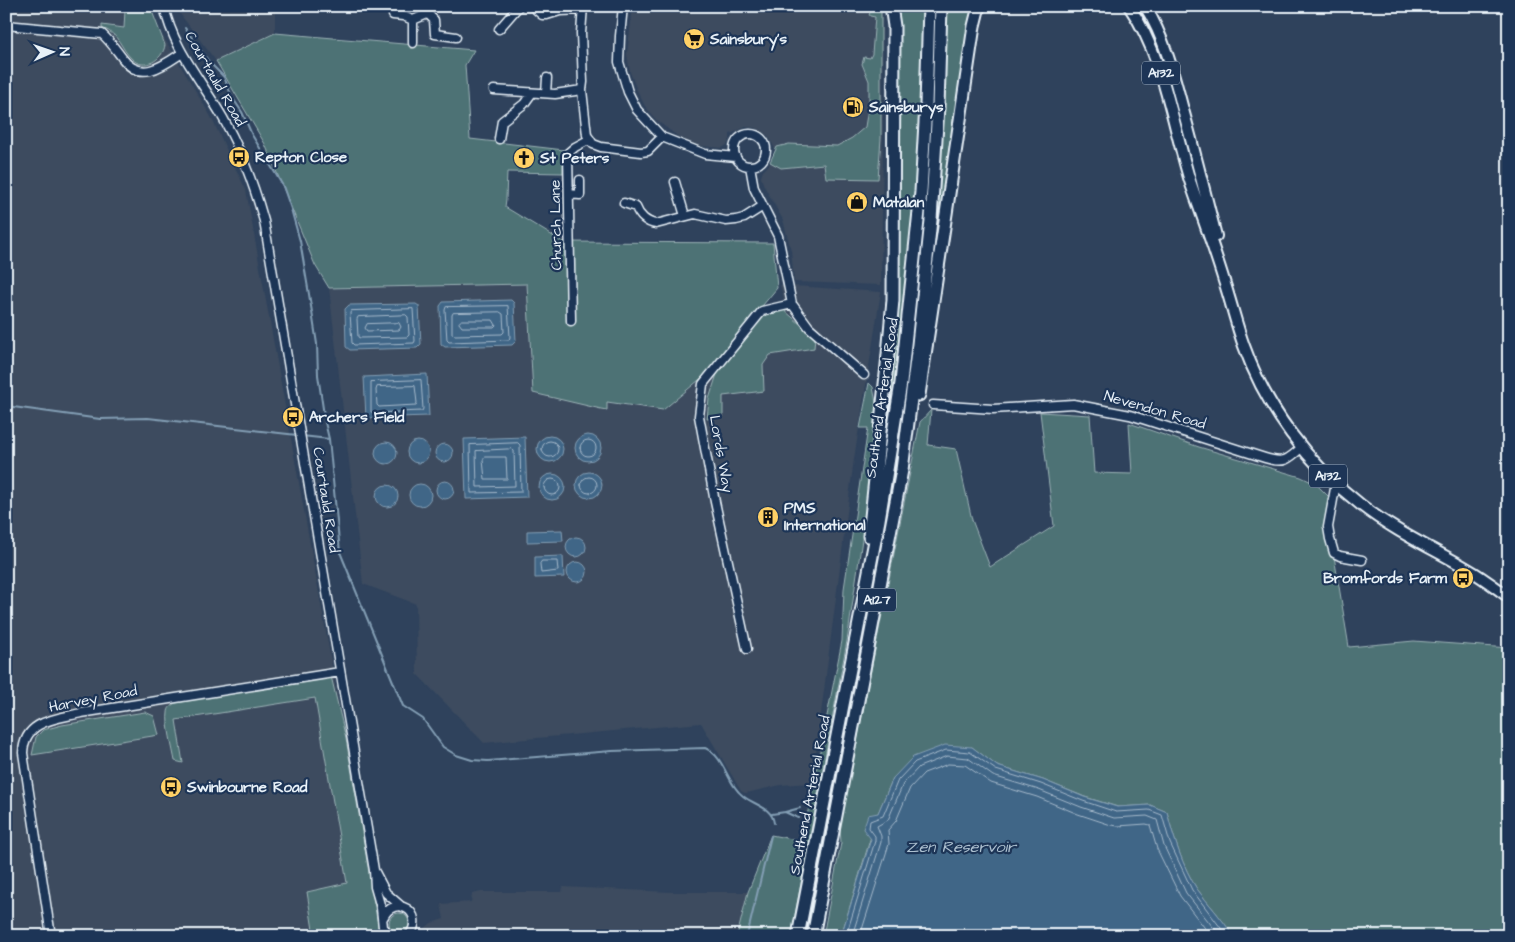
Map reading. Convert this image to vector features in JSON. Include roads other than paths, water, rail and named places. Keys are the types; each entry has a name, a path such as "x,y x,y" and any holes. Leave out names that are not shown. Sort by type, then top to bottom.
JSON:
{"highway":[{"name":"A127","path":"855,645 876,478 893,300 894,26 891,6"},
{"name":"A127","path":"902,470 922,382 964,90 979,6"},
{"name":"Southend Arterial Road","path":"798,936 888,468 906,343 924,153 929,8"},
{"name":"Southend Arterial Road","path":"813,936 902,470 931,220 938,108 941,8"}],"main road":[{"name":"A132","path":"1129,6 1147,36 1159,68 1182,153 1226,286"},
{"name":"A132","path":"1144,6 1161,37 1174,74 1209,208 1235,321 1255,374 1270,402 1302,447 1360,505 1393,528 1470,570 1509,597"}],"street":[{"name":"Courtauld Road","path":"164,6 170,28 182,53 223,117 240,152 258,198 264,221 300,426 374,870 375,887 383,918 383,927 390,936"},
{"path":"499,29 519,6"},
{"path":"532,6 542,15 583,8 581,33 582,90 586,130 593,144 601,147 641,152 648,151 662,137"},
{"path":"624,6 619,62 628,92 637,110 662,137 705,154 736,157"},
{"path":"392,16 403,16 413,20 425,15 429,9"},
{"path":"429,9 434,20 435,34 456,37"},
{"path":"413,20 413,43"},
{"path":"6,25 102,34 113,43 124,61 145,72 160,67 182,53"},
{"path":"546,94 547,78"},
{"path":"494,90 546,94 582,90"},
{"path":"499,139 502,121 524,104 532,93"},
{"path":"748,134 759,136 764,141 767,150 761,162 750,166 740,162 736,157 734,150 736,142 740,137 748,134"},
{"name":"Church Lane","path":"571,321 568,154 590,139"},
{"path":"750,166 754,188 778,236 792,304 809,327 864,375"},
{"path":"568,194 580,194 580,180"},
{"path":"675,182 685,216"},
{"path":"624,203 636,207 650,223 656,224 695,214 726,221 736,220 744,218 763,206"},
{"name":"Lords Way","path":"747,649 715,502 699,416 703,384 762,311 792,304"},
{"name":"Nevendon Road","path":"933,405 993,409 1073,404 1130,415 1280,462 1291,457 1302,447"},
{"path":"1336,483 1328,527 1334,553 1362,560"},
{"name":"Harvey Road","path":"51,936 22,753 23,745 31,730 42,723 81,713 340,672"},
{"name":"Courtauld Road","path":"374,870 386,893 411,912 415,919 414,928 409,935"},
{"path":"383,918 388,910 397,906 402,907"}],"water":[{"path":"511,300 514,303 516,341 512,345 445,347 441,344 440,306 443,302"},
{"path":"416,304 419,306 421,344 417,348 350,350 346,347 345,309 349,305"},
{"path":"427,374 429,416 366,418 364,377"},
{"path":"588,435 597,439 601,448 597,457 588,461 579,457 575,448 579,439"},
{"path":"550,436 559,440 563,449 559,458 550,462 541,458 537,449 541,440"},
{"path":"525,437 527,497 466,499 464,439"},
{"path":"414,441 422,441 429,448 429,456 422,463 414,463 407,456 407,448"},
{"path":"382,442 390,442 397,449 397,457 390,464 382,464 375,457 375,449"},
{"path":"444,444 450,447 453,453 450,459 444,462 438,459 435,453 438,447"},
{"path":"589,472 598,476 602,485 598,494 589,498 580,494 576,485 580,476"},
{"path":"552,474 561,478 565,487 561,496 552,500 543,496 539,487 543,478"},
{"path":"445,481 451,484 454,490 451,496 445,499 439,496 436,490 439,484"},
{"path":"416,484 424,484 431,491 431,499 424,506 416,506 409,499 409,491"},
{"path":"383,485 391,485 398,492 398,500 391,507 383,507 376,500 376,492"},
{"path":"562,530 563,541 527,542 527,531"},
{"path":"572,537 580,537 586,543 586,551 580,557 572,557 566,551 566,543"},
{"path":"563,556 564,577 535,578 535,557"},
{"path":"573,562 581,562 587,568 587,576 581,582 573,582 567,576 567,568"},
{"name":"Zen Reservoir","path":"945,745 972,747 997,766 1043,780 1084,797 1117,807 1150,805 1167,812 1179,852 1192,881 1233,936 841,936 871,839 863,829 868,815 878,813 893,778 913,757"}],"waterway":[{"path":"185,28 209,62 224,77 252,135 283,186 291,209 300,241 312,312 317,344 318,375 329,439 302,436"},
{"path":"6,406 100,419 148,418 297,435"},
{"path":"329,439 340,552 403,706 423,719 443,747 456,755 472,760 488,761 612,751 705,748 717,757 737,791 770,813 774,823"},
{"path":"785,812 800,808"},
{"path":"772,814 785,812 798,818"},
{"path":"747,936 771,836"}],"place":[{"name":"Sainsbury's","path":"694,39"},
{"name":"Sainsburys","path":"853,107"},
{"name":"Repton Close","path":"239,157"},
{"name":"St Peters","path":"524,158"},
{"name":"Matalan","path":"857,202"},
{"name":"Archers Field","path":"293,417"},
{"name":"PMS International","path":"768,517"},
{"name":"Bromfords Farm","path":"1463,578"},
{"name":"Swinbourne Road","path":"171,787"}]}
